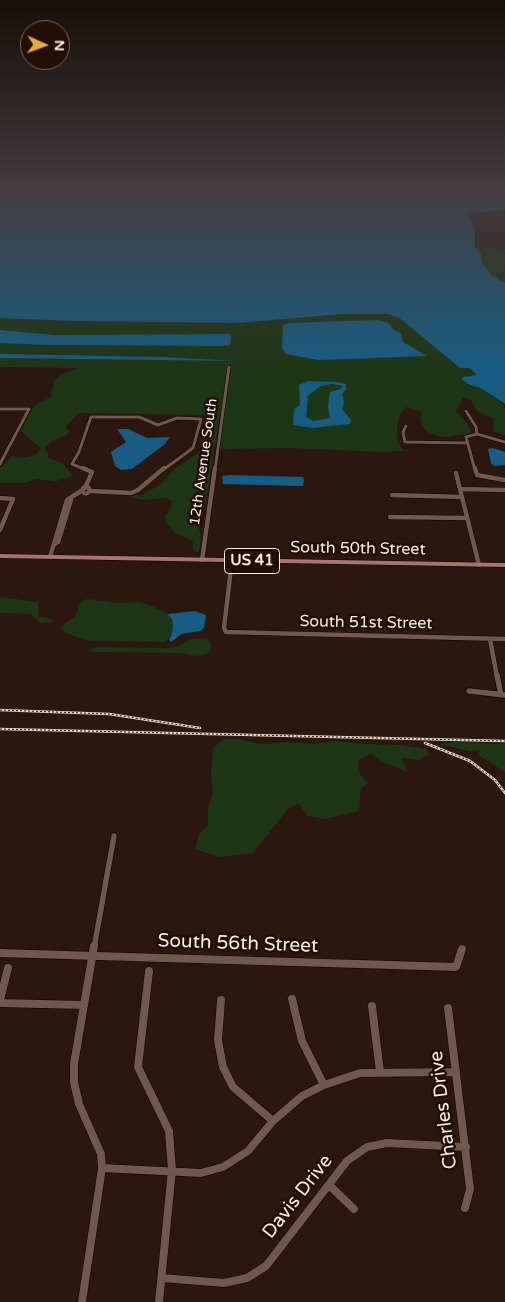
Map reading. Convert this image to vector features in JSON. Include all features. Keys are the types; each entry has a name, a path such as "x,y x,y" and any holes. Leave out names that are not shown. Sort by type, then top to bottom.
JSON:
{"main road":[{"name":"South 50th Street","path":"0,556 505,565"}],"street":[{"name":"12th Avenue South","path":"202,560 228,367"},
{"path":"0,409 29,409 0,464"},
{"path":"466,412 476,427 478,434"},
{"path":"50,557 55,544 58,542 71,500 69,498 83,490 92,472 72,464 79,452 91,417 139,417 158,425 178,418 201,419 193,448 178,457 138,490 131,493 91,490 86,493 83,490"},
{"path":"406,426 403,432 405,442 467,443"},
{"path":"505,442 478,434 467,435 467,443 477,475 505,480"},
{"path":"456,473 479,565"},
{"path":"460,489 505,490"},
{"path":"392,495 462,497"},
{"path":"0,498 12,499 0,530"},
{"path":"390,517 468,518"},
{"name":"South 51st Street","path":"232,560 224,628 226,632 505,639"},
{"path":"469,691 503,695 490,639"},
{"path":"82,1302 102,1168 101,1154 79,1104 74,1082 75,1056 114,836"},
{"name":"South 56th Street","path":"0,953 456,967 462,948"},
{"path":"8,968 0,1002 83,1005"},
{"path":"149,971 138,1067 169,1131 172,1170 159,1302"},
{"path":"292,999 302,1041 324,1085"},
{"path":"221,1000 218,1040 222,1068 234,1087 247,1101 273,1121"},
{"path":"372,1006 380,1072"},
{"name":"Charles Drive","path":"448,1008 470,1189 465,1208"},
{"path":"102,1168 202,1172 224,1167 248,1151 273,1121 302,1096 324,1085 360,1073 456,1072"},
{"name":"Davis Drive","path":"162,1278 224,1282 247,1278 266,1266 347,1161 367,1147 387,1143 466,1147"},
{"path":"329,1186 354,1209"}],"green space":[{"path":"477,251 505,251 505,286 492,276 483,264 483,259"},
{"path":"0,309 378,309 398,317 460,368 470,367 476,372 477,375 463,377 468,385 482,389 505,406 503,407 505,408 505,435 493,431 494,419 477,411 471,400 463,398 456,411 467,423 472,433 448,437 436,436 426,431 422,425 420,419 422,412 406,407 400,415 397,427 397,441 404,451 217,448 221,409 205,506 199,528 201,538 199,551 196,553 193,549 193,541 175,533 167,523 165,517 172,501 167,498 144,500 130,497 143,494 160,485 175,469 199,452 208,427 208,417 205,415 79,413 66,427 69,431 67,435 52,441 44,449 48,454 48,458 63,463 73,476 56,481 36,479 25,483 0,483 0,468 13,456 21,458 36,455 41,448 21,431 31,410 37,404 51,397 54,382 59,376 78,368 0,367"},
{"path":"0,597 38,602 39,617 52,619 53,622 39,623 31,614 0,613"},
{"path":"88,599 116,603 140,602 152,606 168,614 173,621 172,634 165,642 96,641 84,640 65,632 62,628 64,624 75,616 81,601"},
{"path":"207,638 211,644 211,650 205,655 93,652 88,650 98,647 169,648 180,646 191,639"},
{"path":"224,739 239,739 259,744 287,742 313,744 336,741 398,745 427,749 429,754 419,760 401,758 408,772 382,762 370,754 358,760 360,775 368,783 361,788 359,811 325,819 308,816 298,803 287,810 253,853 220,857 195,849 199,834 208,825 208,809 213,793 211,775 213,748"},
{"path":"454,742 505,744 505,772 480,756 478,751 482,750 469,751 438,744"}],"water":[{"path":"0,251 478,251 481,254 483,264 492,276 505,283 505,404 462,379 463,377 477,375 470,368 460,368 398,317 388,314 343,314 237,323 0,318"},
{"path":"377,320 388,323 394,330 401,333 403,342 427,356 318,360 286,354 282,348 283,325 289,323"},
{"path":"0,330 55,335 231,334 230,345 222,346 47,345 0,343"},
{"path":"0,354 163,357 236,361 0,358"},
{"path":"308,381 346,384 346,390 342,394 344,402 342,409 351,420 350,424 312,428 293,425 294,409 300,405 299,385","holes":["332,384 343,386 341,389 330,392 328,406 330,418 313,421 306,417 308,399 306,397 321,386"]},
{"path":"117,429 128,429 147,438 170,437 165,444 132,469 121,470 115,466 111,452 126,442"},
{"path":"493,448 505,452 505,465 494,466 491,463 488,449"},
{"path":"222,476 303,477 304,480 303,486 223,484"},
{"path":"195,611 206,615 204,628 200,631 182,634 171,642 169,639 172,634 173,621 168,614"}],"railway":[{"path":"0,710 109,714 200,728"},
{"path":"0,729 505,741"},
{"path":"425,743 470,761 495,780 505,793"}]}
